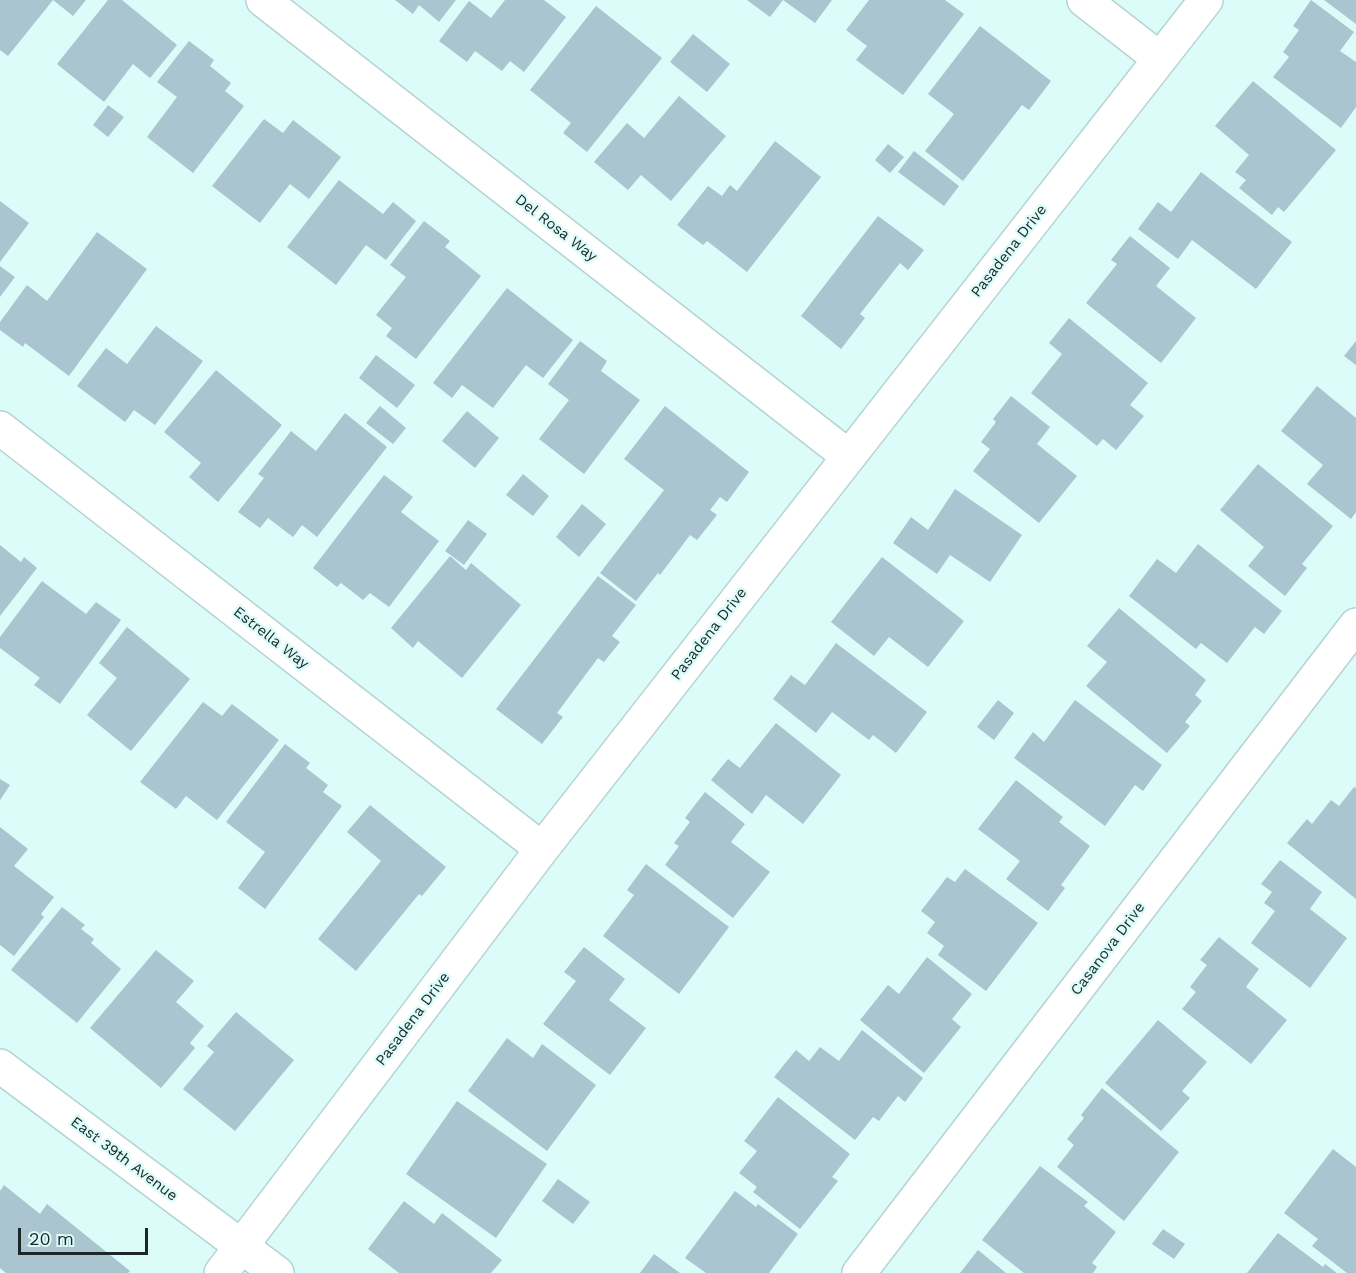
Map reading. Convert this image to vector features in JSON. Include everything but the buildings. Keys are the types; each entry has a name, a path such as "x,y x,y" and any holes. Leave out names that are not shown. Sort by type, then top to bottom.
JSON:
{"street":[{"name":"Del Rosa Way","path":"263,0 848,456"},
{"path":"1084,0 1160,59"},
{"name":"Pasadena Drive","path":"221,1273 542,849 1206,0"},
{"name":"Estrella Way","path":"0,428 542,849"},
{"name":"Casanova Drive","path":"859,1273 1356,625"},
{"name":"East 39th Avenue","path":"0,1066 277,1273"}]}
